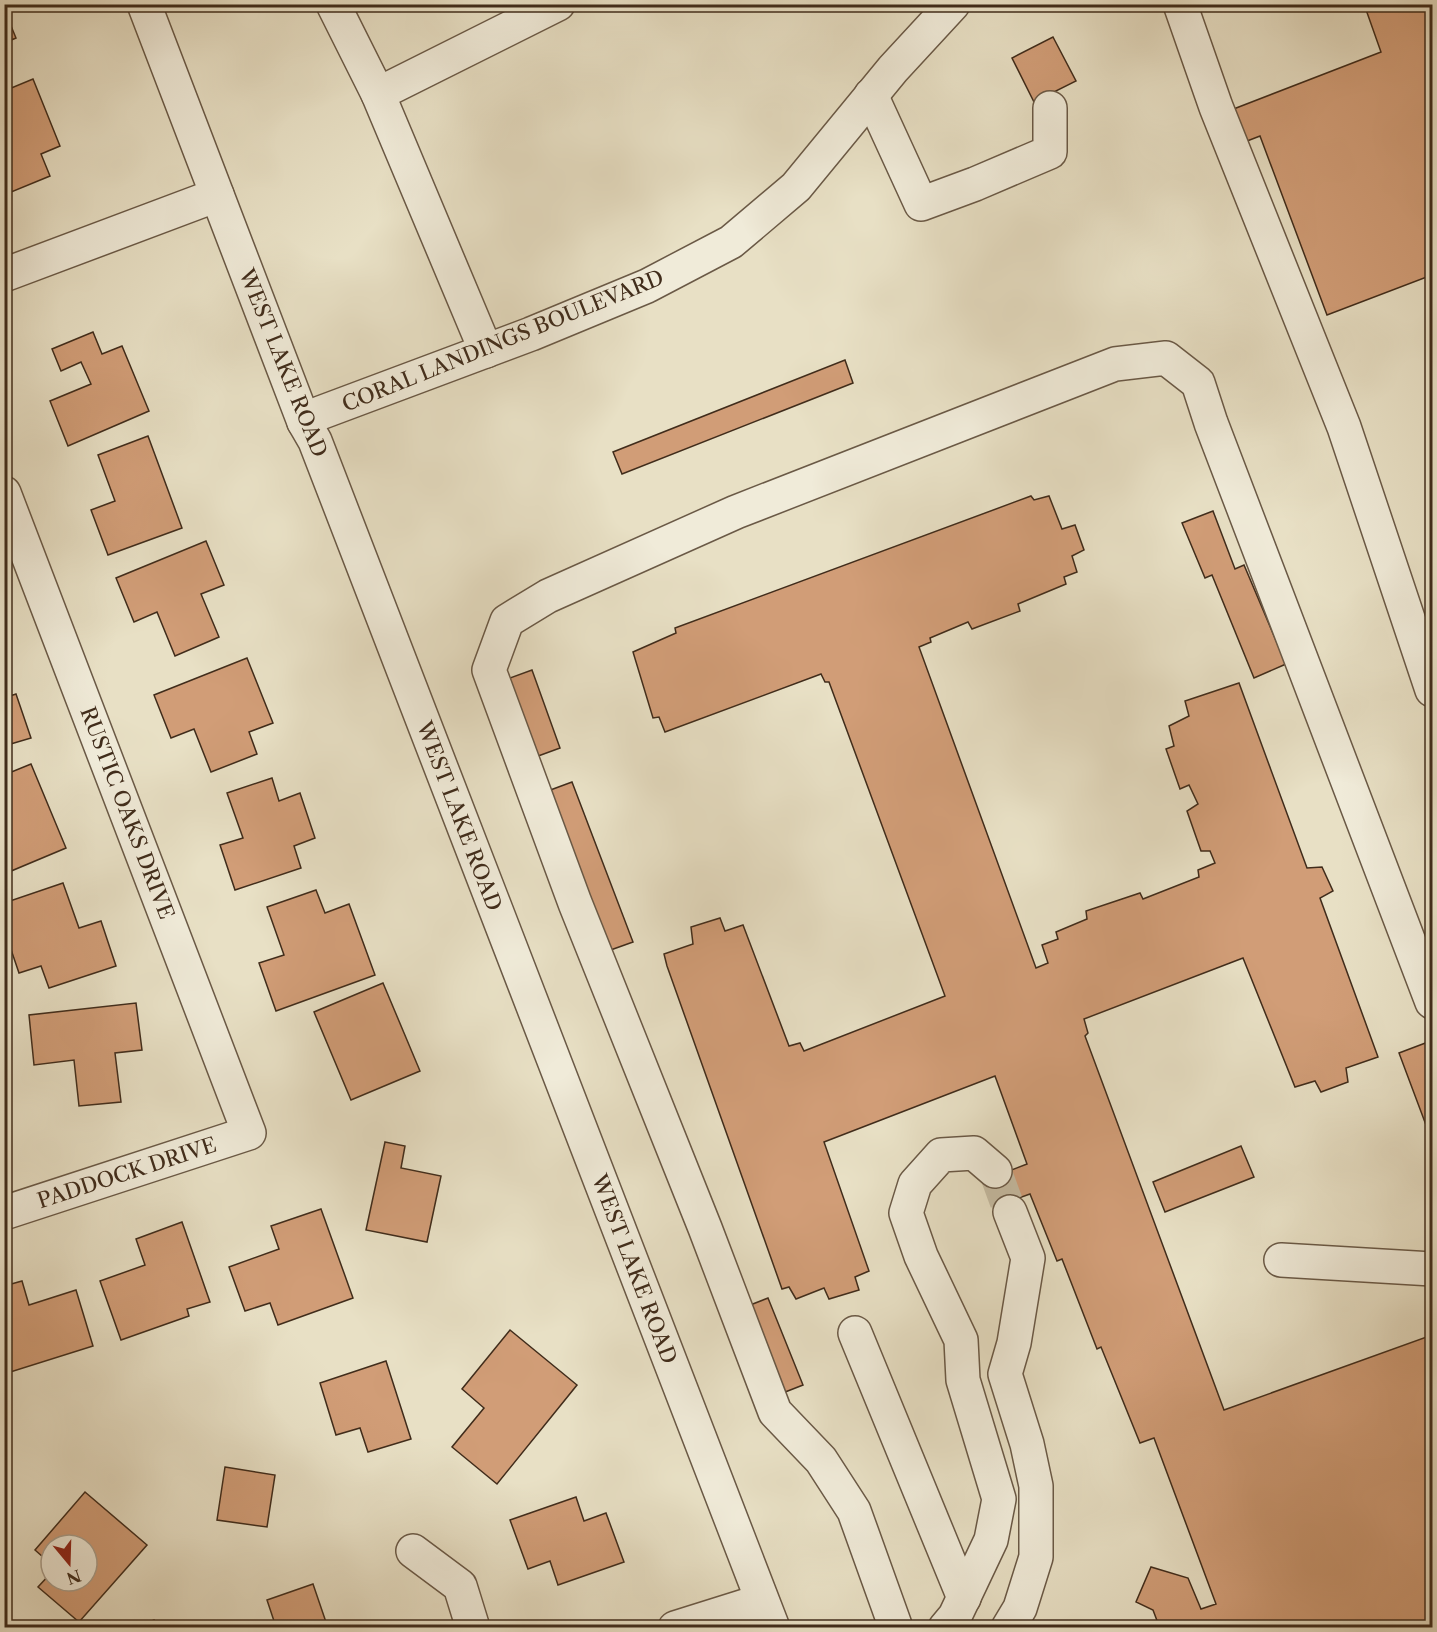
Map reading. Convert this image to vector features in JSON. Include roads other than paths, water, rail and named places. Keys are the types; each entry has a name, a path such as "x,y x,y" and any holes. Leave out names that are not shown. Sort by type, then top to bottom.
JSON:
{"street":[{"name":"WEST LAKE ROAD","path":"144,4 767,1614"},
{"path":"333,4 378,94 486,351"},
{"path":"378,94 558,4"},
{"name":"CORAL LANDINGS BOULEVARD","path":"304,422 320,413 531,334 647,286 731,242 796,187 893,69 953,4"},
{"path":"1180,4 1216,107 1344,427 1432,690"},
{"path":"871,95 921,204 1050,152 1050,108"},
{"path":"4,275 218,195"},
{"path":"896,1628 854,1511 821,1460 775,1412 705,1228 575,903 489,670 507,621 548,596 736,512 1115,364 1166,358 1198,383 1215,434 1432,1002"},
{"name":"RUSTIC OAKS DRIVE","path":"4,493 249,1133"},
{"name":"PADDOCK DRIVE","path":"4,1213 249,1133"},
{"path":"945,1628 955,1616 991,1540 999,1499 963,1380 961,1340 921,1256 906,1213 915,1184 940,1155 974,1153 995,1171"},
{"path":"1008,1628 1020,1608 1036,1557 1036,1486 1027,1444 1005,1374 1014,1343 1028,1258 1010,1212"},
{"path":"1281,1260 1432,1269"},
{"path":"855,1333 964,1598"},
{"path":"413,1551 460,1586 473,1628"},
{"path":"675,1628 767,1614"}],"tunnel":[{"path":"995,1171 1010,1212"}]}
